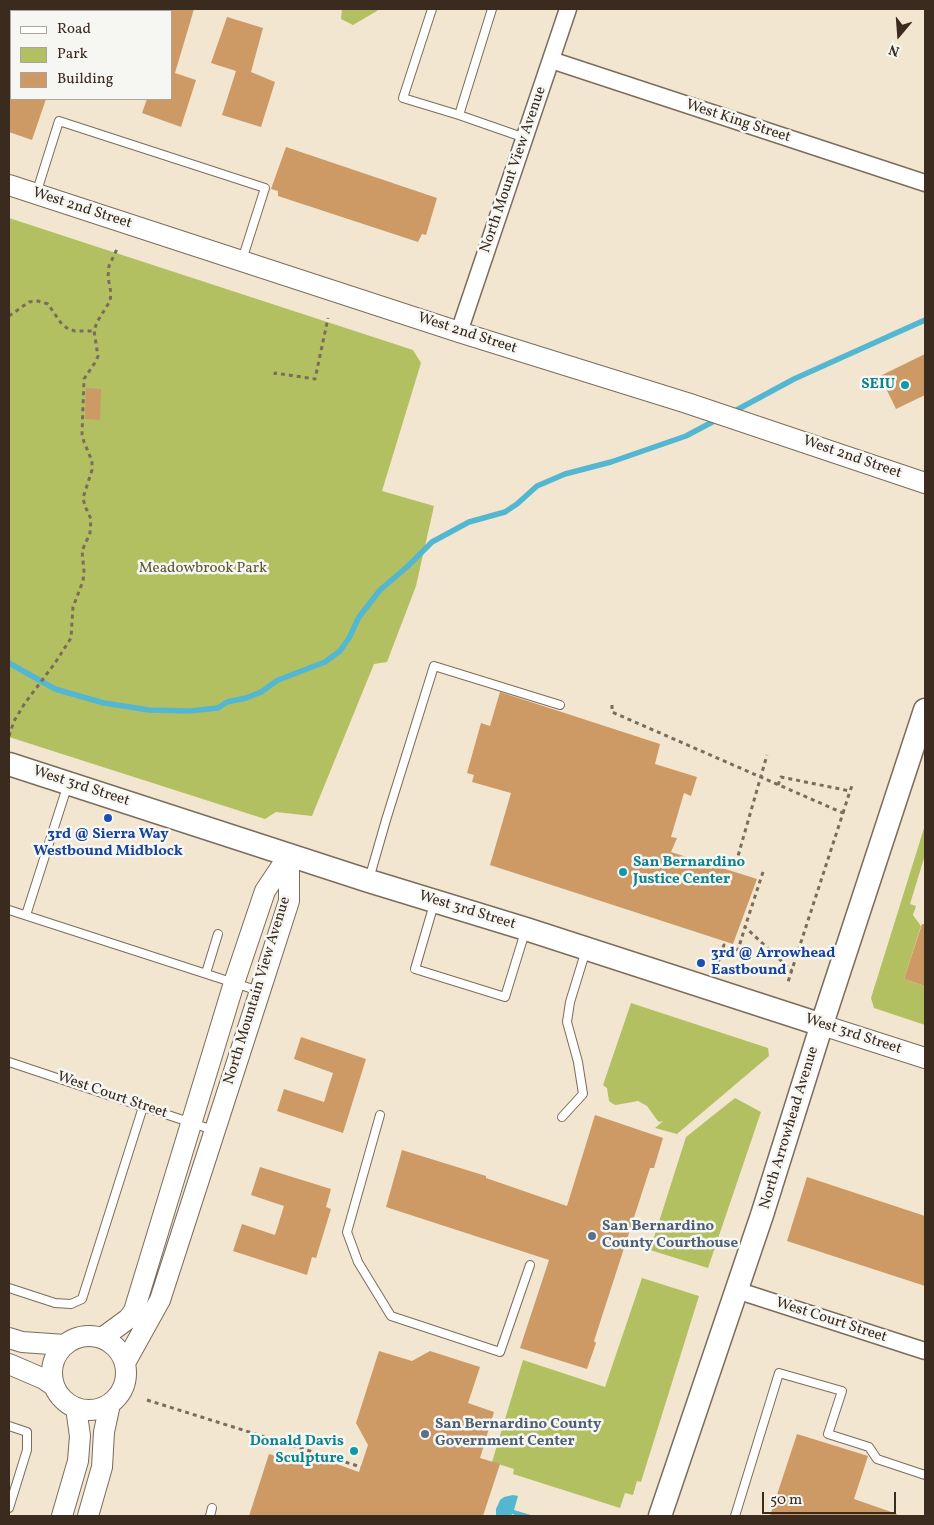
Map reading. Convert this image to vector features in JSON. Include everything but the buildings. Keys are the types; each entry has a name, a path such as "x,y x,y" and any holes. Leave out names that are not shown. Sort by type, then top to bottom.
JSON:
{"main road":[{"name":"North Arrowhead Avenue","path":"660,1516 762,1215 925,710"},
{"name":"West 3rd Street","path":"9,764 822,1025"}],"street":[{"name":"North Mount View Avenue","path":"459,332 568,9"},
{"name":"West King Street","path":"551,60 925,183"},
{"name":"West 2nd Street","path":"9,185 459,332 687,403 925,483"},
{"name":"North Mountain View Avenue","path":"102,1338 128,1319 134,1311 234,983 265,891 289,855"},
{"name":"North Mountain View Avenue","path":"125,1363 160,1300 215,1131 289,901 289,855"},
{"name":"West 3rd Street","path":"822,1025 925,1058"},
{"name":"West Court Street","path":"736,1290 925,1351"},
{"path":"89,1336 102,1338 120,1352 127,1374 124,1386 119,1396 99,1410 88,1411 76,1408 65,1402 54,1386 52,1367 57,1354 65,1345 76,1338 89,1336"},
{"path":"9,1338 22,1342 65,1345"},
{"path":"9,1364 44,1379 54,1386"},
{"path":"88,1516 102,1467 104,1432 110,1404"},
{"path":"62,1516 78,1461 80,1436 76,1408"}],"lane":[{"path":"432,9 403,98 525,138"},
{"path":"459,116 492,9"},
{"path":"36,194 58,121 265,188 242,261"},
{"path":"369,881 383,828 434,666 560,705"},
{"path":"26,915 69,783"},
{"path":"435,902 415,968 505,998 526,929"},
{"path":"9,910 260,991"},
{"path":"206,973 218,934"},
{"path":"562,1117 583,1094 578,1062 567,1022 570,1002 586,948"},
{"name":"West Court Street","path":"9,1062 215,1131"},
{"path":"9,1288 55,1303 71,1304 82,1299 143,1107"},
{"path":"380,1115 347,1232 358,1262 391,1316 500,1352 530,1265"},
{"path":"735,1516 779,1373 842,1391 828,1434 869,1447 877,1459 925,1475"},
{"path":"9,1426 27,1432 27,1450 9,1508"}],"path":[{"path":"9,736 14,721 25,703 71,638 73,608 83,581 82,551 91,526 91,519 85,506 84,498 91,476 92,461 82,434 84,379 98,356 94,332 97,322 110,301 112,293 108,277 109,266 117,249"},
{"path":"9,316 29,302 38,301 48,304 61,323 68,329 94,332"},
{"path":"275,375 275,373 315,379 328,318"},
{"path":"612,705 612,712 843,813"},
{"path":"736,863 766,756"},
{"path":"778,785 781,778 850,791"},
{"path":"787,985 853,783"},
{"path":"718,963 724,945 738,950 763,872"},
{"path":"745,927 792,971"},
{"path":"147,1400 360,1467"}],"green space":[{"path":"342,9 378,9 353,25 341,19"},
{"name":"Meadowbrook Park","path":"9,218 413,350 421,363 382,491 434,506 416,586 387,662 374,664 312,816 276,812 265,819 9,737"},
{"path":"925,825 925,855 910,904 916,906 913,915 921,926 904,979 925,986 925,1025 874,1008 871,998"},
{"path":"631,1003 768,1048 769,1056 677,1134 655,1128 663,1121 659,1122 647,1106 638,1101 613,1104 609,1101 607,1088 603,1085"},
{"path":"735,1098 761,1112 708,1268 650,1250 686,1137"},
{"path":"642,1278 699,1296 641,1482 637,1481 633,1495 625,1493 620,1508 513,1474 514,1469 492,1462 523,1360 605,1387"}],"water":[{"path":"513,1495 518,1496 514,1510 534,1516 512,1514 511,1516 496,1516 496,1509 500,1500"}],"waterway":[{"path":"731,413 794,379 925,320"},
{"path":"9,663 55,689 104,703 149,710 189,711 218,708 227,702 246,698 261,692 278,680 325,662 340,651 349,638 359,617 380,590 432,542 469,522 505,512 537,486 565,474 611,462 686,436 718,419"}],"place":[{"name":"SEIU","path":"905,385"},
{"name":"3rd @ Sierra Way Westbound Midblock","path":"108,818"},
{"name":"San Bernardino Justice Center","path":"623,872"},
{"name":"3rd @ Arrowhead Eastbound","path":"701,963"},
{"name":"San Bernardino County Courthouse","path":"592,1236"},
{"name":"San Bernardino County Government Center","path":"425,1434"},
{"name":"Donald Davis Sculpture","path":"354,1451"}]}
